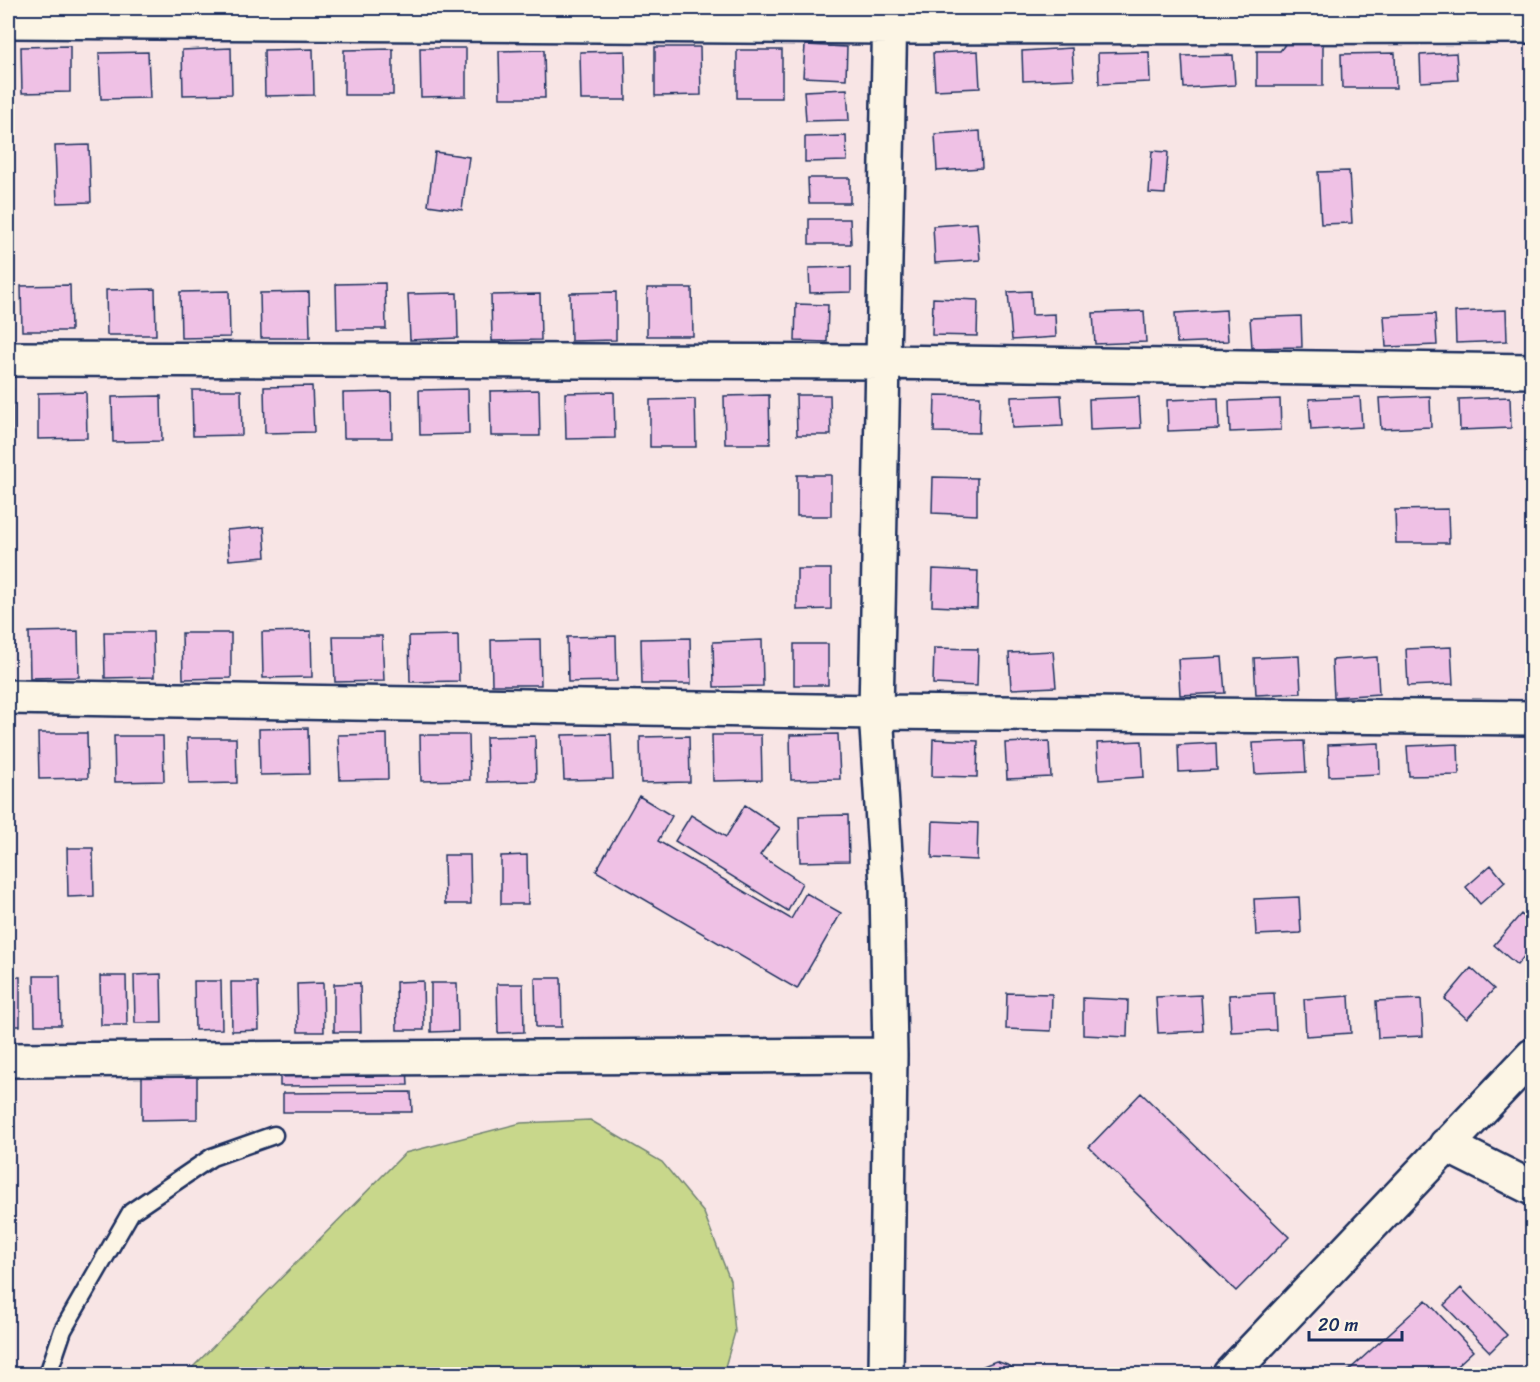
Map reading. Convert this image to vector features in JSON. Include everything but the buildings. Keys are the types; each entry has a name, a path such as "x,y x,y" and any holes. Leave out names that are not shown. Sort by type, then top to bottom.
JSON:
{"street":[{"path":"886,1374 890,1055 887,885 876,712 890,17"},
{"path":"8,21 890,17 1533,26"},
{"path":"8,359 884,362 1533,370"},
{"path":"8,697 876,712 1533,718"},
{"path":"8,1060 890,1055"},
{"path":"1230,1374 1533,1056"},
{"path":"1446,1145 1533,1188"}],"lane":[{"path":"48,1374 63,1330 131,1212 212,1157 274,1134"}],"green space":[{"path":"590,1120 662,1162 704,1213 730,1280 735,1332 723,1374 186,1374 405,1153 521,1123"}]}
